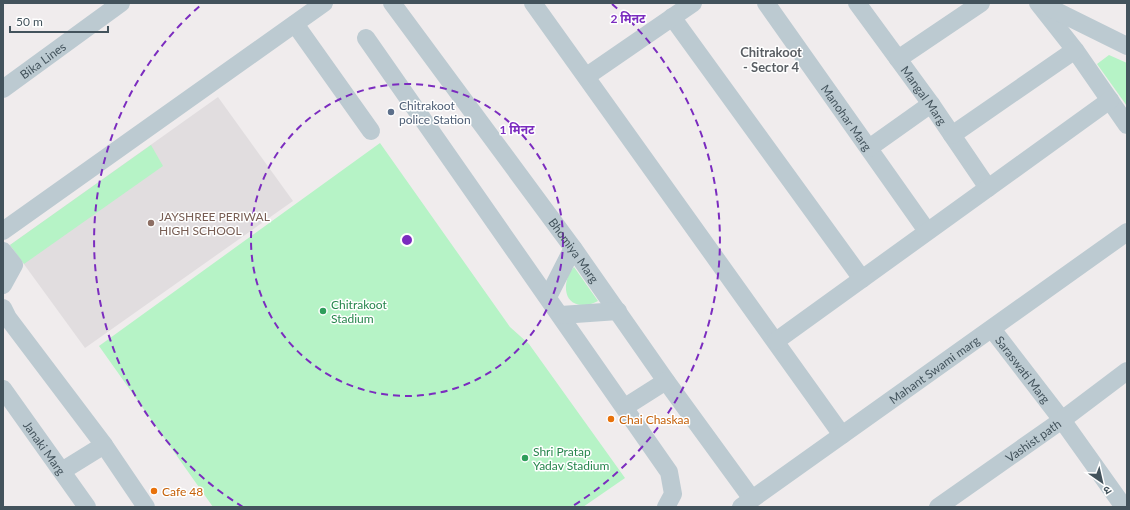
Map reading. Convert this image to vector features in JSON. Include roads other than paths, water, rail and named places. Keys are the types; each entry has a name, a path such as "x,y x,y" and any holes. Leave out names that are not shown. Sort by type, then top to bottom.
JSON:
{"street":[{"name":"Bika Lines","path":"3,89 121,3"},
{"path":"3,231 302,13 324,3"},
{"name":"Bhomiya Marg","path":"392,3 618,311 747,503"},
{"path":"533,3 587,76 842,435"},
{"path":"587,76 693,3"},
{"name":"Manohar Marg","path":"766,3 927,231"},
{"name":"Mangal Marg","path":"857,3 931,104 988,188"},
{"path":"898,59 981,3"},
{"path":"1039,3 1127,46"},
{"path":"1039,3 1075,50 1127,125"},
{"path":"302,13 371,131"},
{"path":"672,17 862,278"},
{"path":"366,38 561,315 669,472 673,494 666,507"},
{"path":"952,135 1075,50"},
{"path":"776,341 1110,100"},
{"path":"869,148 931,104"},
{"name":"Mahant Swami marg","path":"747,503 1127,232"},
{"path":"548,298 573,248"},
{"path":"3,251 14,265 3,285"},
{"path":"3,308 8,318 104,445 146,507"},
{"path":"561,315 618,311"},
{"name":"Saraswati Marg","path":"992,329 1062,420 1124,507"},
{"name":"Vashist path","path":"950,504 1127,371"},
{"path":"625,407 666,381"},
{"name":"Janaki Marg","path":"3,388 87,507"},
{"path":"62,471 104,445"}],"place":[{"name":"Chitrakoot police Station","path":"391,112"},
{"name":"JAYSHREE PERIWAL HIGH SCHOOL","path":"151,223"},
{"name":"Chitrakoot Stadium","path":"323,311"},
{"name":"Chai Chaskaa","path":"611,419"},
{"name":"Shri Pratap Yadav Stadium","path":"525,458"},
{"name":"Cafe 48","path":"154,491"}],"district":[{"name":"Chitrakoot - Sector 4","path":"771,60"}]}
